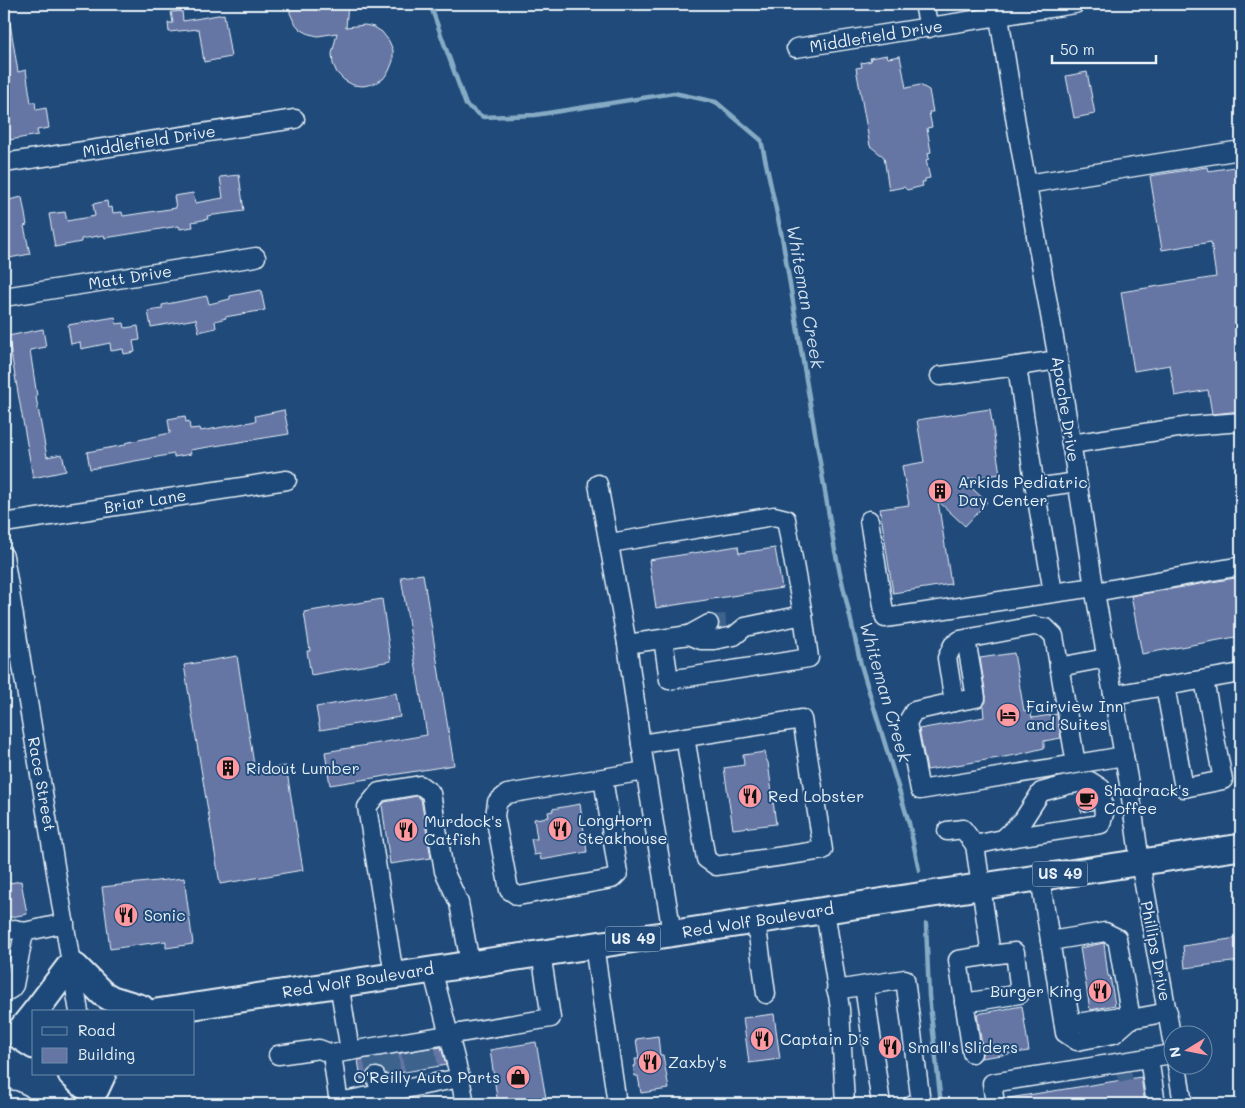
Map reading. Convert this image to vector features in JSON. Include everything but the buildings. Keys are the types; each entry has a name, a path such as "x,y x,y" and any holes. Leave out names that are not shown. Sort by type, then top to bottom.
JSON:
{"highway":[{"name":"Red Wolf Boulevard","path":"169,1010 1241,847"},
{"path":"36,1010 68,968 76,967 102,993 112,999 144,1010"},
{"path":"22,1036 32,1016"},
{"path":"74,1076 86,1088 95,1086"}],"street":[{"path":"924,4 929,28"},
{"name":"Middlefield Drive","path":"796,48 999,17 1035,7 1075,4"},
{"name":"Apache Drive","path":"999,17 1058,360 1094,590 1124,756 1140,862"},
{"name":"Middlefield Drive","path":"4,163 295,119"},
{"path":"1027,184 1241,150"},
{"name":"Matt Drive","path":"4,297 256,257"},
{"path":"940,376 1058,360"},
{"path":"1017,366 1053,592"},
{"path":"1071,444 1191,426 1241,422"},
{"name":"Briar Lane","path":"4,522 287,480"},
{"path":"1035,488 1077,482"},
{"path":"598,484 627,644 641,744 672,933"},
{"path":"610,543 774,516 786,519 809,658 669,680 663,639"},
{"path":"869,520 885,618 1053,592 1094,590 1241,566"},
{"name":"Race Street","path":"4,556 79,1010"},
{"path":"689,634 701,640 714,640 734,636 745,627 803,615"},
{"path":"627,644 689,634 717,624 732,623 745,627"},
{"path":"1076,764 1054,636 1046,628 1034,626 960,640 953,645 947,658 954,702 914,711 907,722 920,790 1076,764 1124,756"},
{"path":"1060,667 1106,658"},
{"path":"1113,695 1241,673"},
{"path":"1164,686 1184,788 1223,780 1204,680"},
{"path":"641,744 685,737 802,719 823,850 716,866 706,860 685,737"},
{"path":"603,778 618,873 612,879 518,896 509,890 495,816 497,802 507,794 603,778 646,771"},
{"path":"974,845 1101,824 1104,814 1101,788 1090,781 1067,784 1041,792 1023,820 1003,839"},
{"path":"394,975 367,807 379,792 420,785 431,793 444,871 460,904 470,963"},
{"path":"947,831 963,829 974,845 991,955"},
{"name":"Phillips Drive","path":"1140,862 1170,1026"},
{"path":"1040,878 1066,1033 1077,1041 1114,1034 1131,1019 1168,1012"},
{"path":"825,910 840,1009 845,1104"},
{"path":"756,921 766,994"},
{"path":"4,931 15,929 24,932 65,924"},
{"path":"4,993 14,985 24,932"},
{"path":"1050,941 1105,932 1117,938 1131,1019"},
{"path":"594,945 617,1104"},
{"path":"964,1003 1020,994 1014,952 958,960 964,1003 972,1053"},
{"path":"278,1055 319,1049 332,1054 350,1051 380,1052 417,1046 450,1035 551,1018 541,953"},
{"path":"432,969 450,1035 465,1104"},
{"path":"836,990 905,979 921,1103 913,1104"},
{"path":"339,983 350,1051"},
{"path":"864,986 881,1104"},
{"path":"332,1054 339,1103 386,1084 424,1077 460,1078"},
{"path":"995,1104 992,1083 1162,1056"},
{"path":"1096,1066 1105,1076 1139,1069 1146,1058"},
{"path":"1146,1058 1156,1104"},
{"path":"1179,1076 1183,1104"},
{"path":"4,1100 13,1100 21,1104"}],"waterway":[{"name":"Whiteman Creek","path":"430,4 466,105 483,117 535,115 674,93 716,102 761,140 782,237 835,551 861,665 909,823 919,870"},
{"name":"Whiteman Creek","path":"926,924 929,996 941,1104"}],"tunnel":[{"path":"709,624 726,623"},
{"path":"426,1049 429,1068"},
{"path":"410,1052 414,1071"},
{"path":"389,1055 392,1074"},
{"path":"372,1058 376,1077"},
{"path":"1117,1074 1131,1071"}],"place":[{"name":"Arkids Pediatric Day Center","path":"940,491"},
{"name":"Fairview Inn and Suites","path":"1008,715"},
{"name":"Ridout Lumber","path":"228,768"},
{"name":"Red Lobster","path":"750,796"},
{"name":"Shadrack's Coffee","path":"1087,799"},
{"name":"LongHorn Steakhouse","path":"560,829"},
{"name":"Murdock's Catfish","path":"406,830"},
{"name":"Sonic","path":"126,915"},
{"name":"Burger King","path":"1100,991"},
{"name":"Captain D's","path":"762,1039"},
{"name":"Small's Sliders","path":"890,1047"},
{"name":"Zaxby's","path":"650,1062"},
{"name":"O'Reilly Auto Parts","path":"518,1077"}]}
